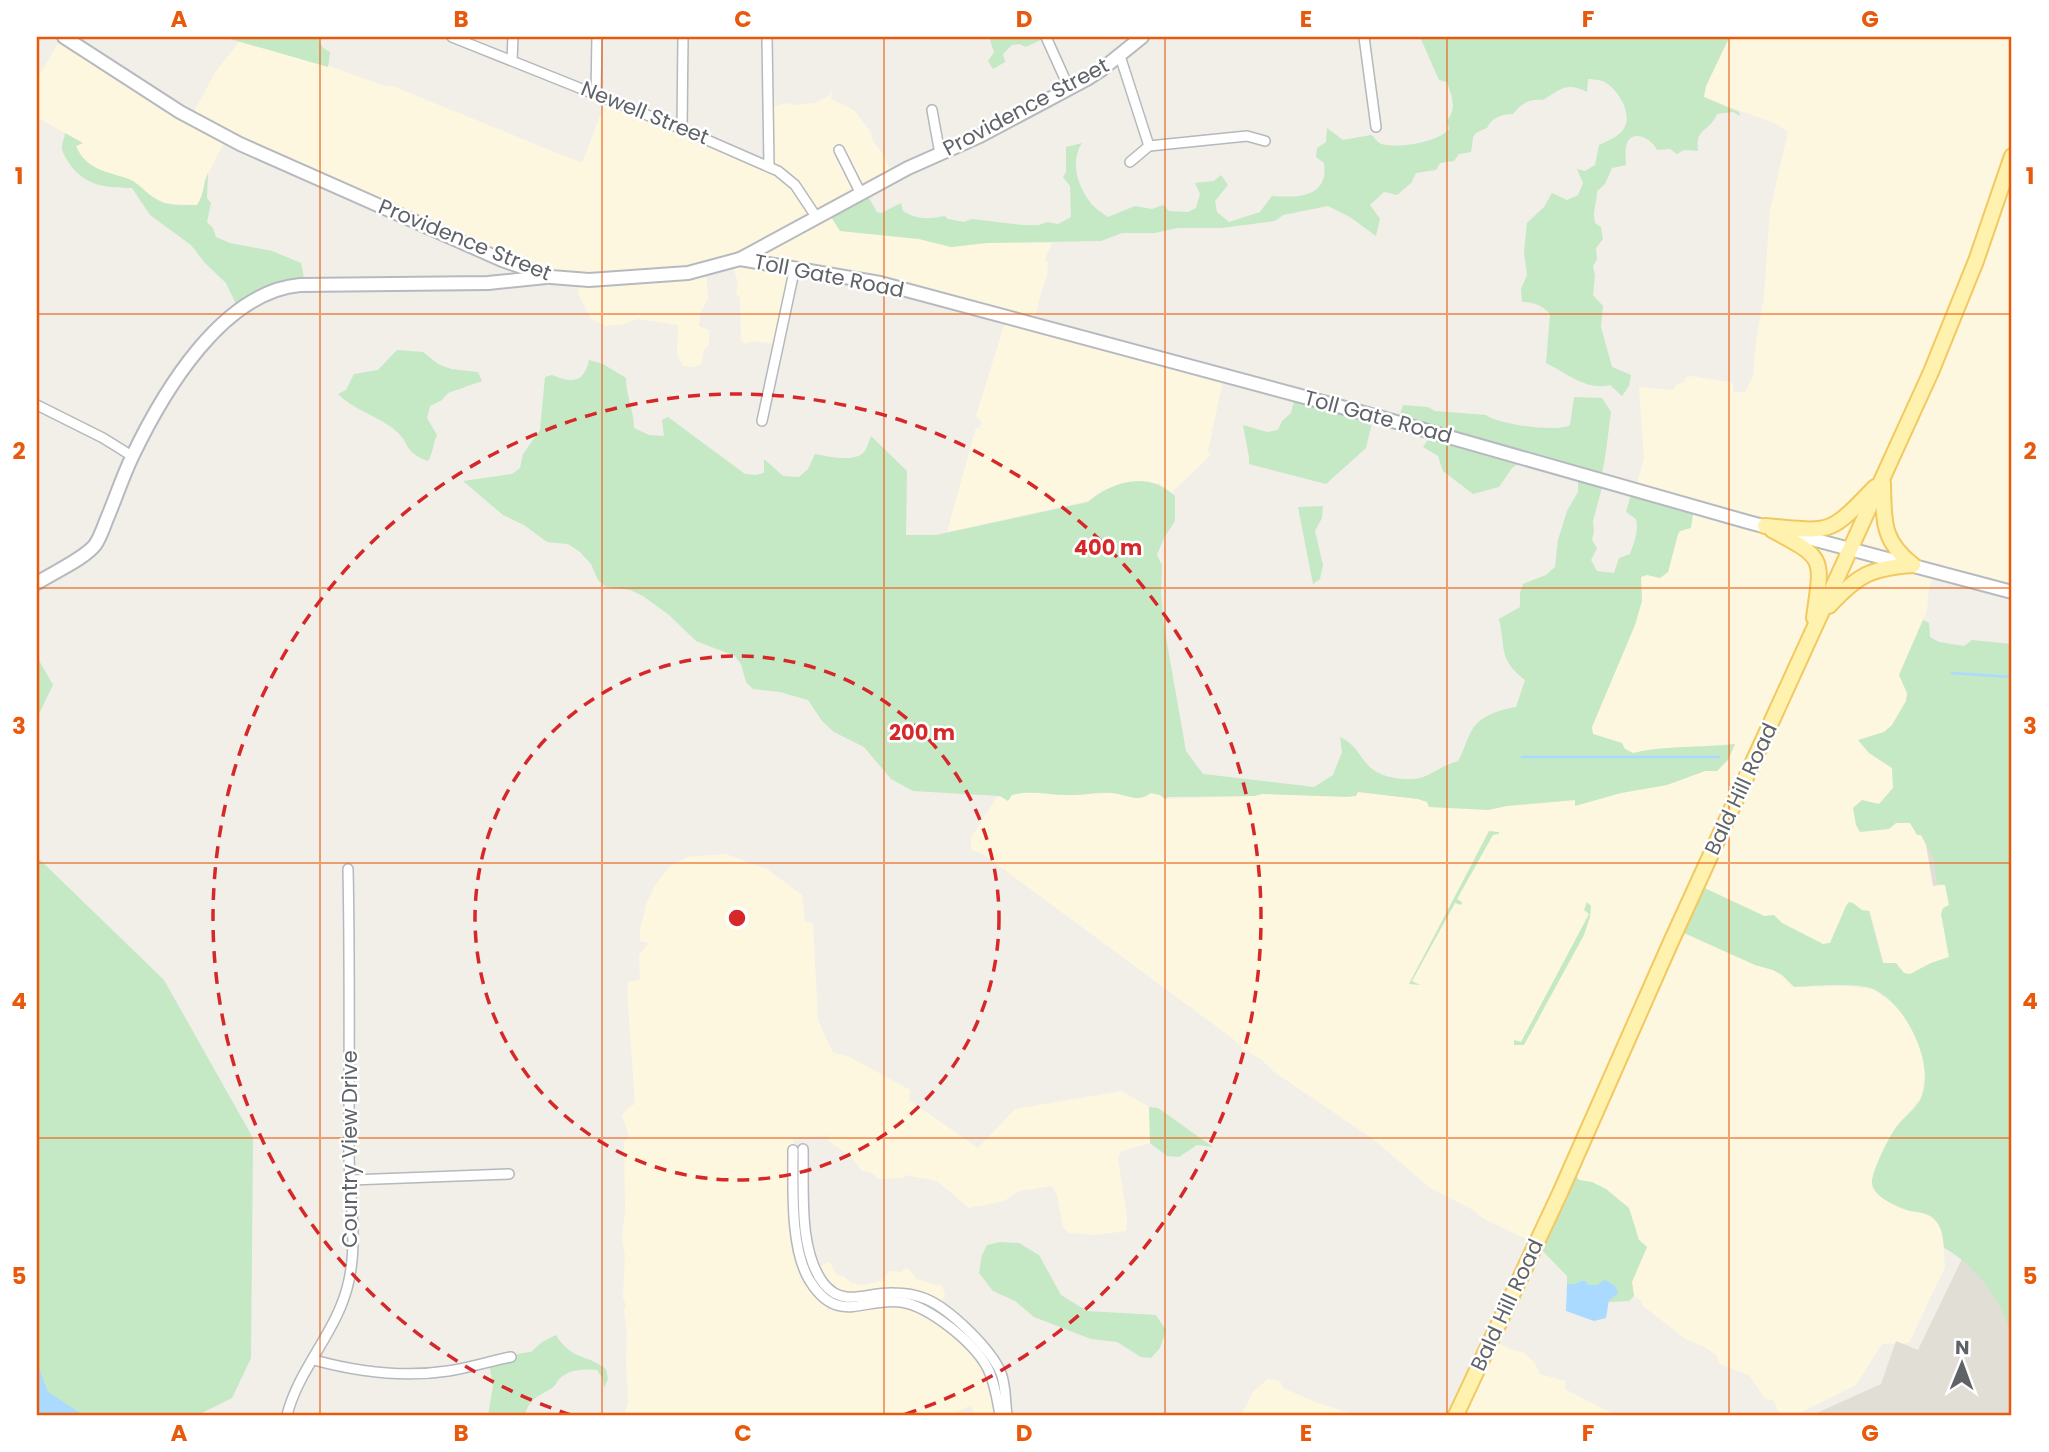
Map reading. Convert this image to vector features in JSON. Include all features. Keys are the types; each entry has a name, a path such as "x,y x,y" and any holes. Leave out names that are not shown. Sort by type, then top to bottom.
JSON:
{"main road":[{"name":"Providence Street","path":"64,37 180,112 235,142 502,260 551,277 589,280 688,273 740,258 908,168 980,136 1096,74 1142,37"},
{"name":"Bald Hill Road","path":"1455,1415 1560,1193 1670,944 1931,373 1962,297 2012,156"},
{"name":"Toll Gate Road","path":"740,258 888,285 2012,592"},
{"path":"37,583 94,545 132,456 165,398 194,355 235,314 272,290 300,285 488,283 551,277"},
{"path":"1765,526 1814,531 1832,527 1841,522 1883,478"},
{"path":"1883,478 1887,536 1902,556 1913,565"},
{"path":"1765,526 1796,541 1816,558 1819,577 1812,633"},
{"path":"1820,615 1840,594 1867,573 1883,568 1913,565"}],"street":[{"name":"Newell Street","path":"452,37 596,93 769,167 795,184 817,218"},
{"path":"512,60 513,37"},
{"path":"596,93 597,37"},
{"path":"682,129 683,37"},
{"path":"767,37 769,167"},
{"path":"1046,37 1069,88"},
{"path":"1364,37 1376,127"},
{"path":"1120,56 1149,146"},
{"path":"932,110 940,154"},
{"path":"1130,162 1149,146 1247,136 1265,141"},
{"path":"839,150 861,194"},
{"path":"762,421 795,267"},
{"path":"37,405 103,438 132,456"},
{"name":"Country View Drive","path":"287,1415 302,1378 337,1316 349,1278 351,1074 348,869"},
{"path":"1000,1415 994,1385 983,1360 936,1316 915,1305 898,1302 851,1308 838,1306 820,1294 810,1281 799,1251 794,1198 798,1149 809,1250 815,1269 825,1286 847,1298 859,1299 895,1293 924,1298 937,1305 992,1357 1004,1381 1007,1415"},
{"path":"351,1180 509,1174"},
{"path":"314,1360 368,1373 414,1375 449,1371 511,1357"}],"shaded area":[{"path":"62,37 192,115 216,71 240,41 392,86 582,163 607,98 765,164 771,107 786,103 815,103 832,91 831,99 854,110 871,132 893,178 868,192 839,231 919,239 951,247 987,243 1052,243 1045,259 1048,263 1047,276 1034,324 1223,380 1208,451 1211,455 1171,493 1159,483 1102,490 1088,501 947,532 976,428 979,428 982,422 976,416 1006,319 797,269 775,344 754,341 746,344 741,340 740,298 736,294 738,283 732,263 706,269 708,299 701,311 699,326 709,330 709,346 704,349 702,364 694,367 683,366 677,354 678,325 637,319 606,326 591,319 579,295 578,277 552,277 227,138 204,181 203,197 197,205 164,203 143,191 131,180 110,175 86,162 76,146 82,143 37,117 37,79"},
{"path":"2012,37 2012,580 2010,587 1935,570 1929,588 1927,610 1899,675 1907,693 1906,701 1892,725 1884,732 1858,740 1869,753 1892,768 1893,788 1879,804 1896,823 1910,823 1921,835 1947,888 1949,905 1941,914 1949,957 1910,974 1904,973 1896,963 1884,963 1870,911 1862,911 1853,903 1846,906 1830,943 1823,944 1782,923 1774,915 1765,916 1696,884 1755,965 1782,975 1794,987 1843,986 1873,989 1900,1009 1915,1036 1926,1067 1921,1098 1895,1128 1905,1210 1922,1212 1933,1217 1942,1230 1945,1267 1909,1343 1882,1344 1856,1385 1796,1415 1780,1415 1773,1400 1765,1399 1749,1375 1720,1364 1717,1356 1705,1347 1687,1340 1633,1295 1632,1282 1647,1247 1639,1240 1629,1208 1592,1182 1579,1180 1571,1169 1535,1243 1484,1219 1473,1210 1430,1188 1373,1139 1274,1072 1262,1060 1243,1049 1232,1038 983,854 971,850 971,838 997,797 1003,796 1008,801 1012,795 1020,792 1069,795 1151,793 1165,799 1262,794 1356,796 1358,792 1488,810 1575,800 1576,805 1667,785 1705,771 1717,770 1728,760 1734,744 1651,749 1633,753 1625,749 1622,743 1593,734 1591,728 1635,625 1642,601 1641,576 1660,578 1668,572 1678,534 1687,530 1636,487 1644,458 1639,387 1673,390 1690,376 1729,382 1733,384 1733,392 1745,392 1753,377 1764,296 1770,210 1788,132 1776,124 1704,97 1706,86 1729,38"},
{"path":"1909,746 2012,747 2012,1415 1812,1415 1881,1384 1896,1341 1918,1350 1975,1232 1951,883 1933,886"},
{"path":"726,854 767,869 802,895 805,922 813,923 818,1020 833,1053 848,1056 910,1090 909,1100 978,1148 1015,1109 1122,1091 1149,1107 1150,1143 1121,1151 1118,1159 1127,1217 1126,1231 1095,1235 1069,1233 1063,1227 1057,1195 1052,1186 1019,1191 1004,1201 969,1208 937,1181 905,1175 903,1178 879,1179 870,1172 862,1171 853,1159 829,1141 827,1134 793,1138 796,1225 807,1271 830,1262 837,1275 845,1277 851,1283 862,1285 882,1281 889,1271 901,1272 907,1268 917,1279 942,1285 945,1295 935,1313 985,1361 1000,1415 974,1415 969,1406 957,1412 965,1415 624,1415 628,1402 624,1311 626,1305 623,1298 625,1255 622,1239 625,1210 624,1142 629,1136 622,1116 635,1104 628,982 640,980 639,955 649,943 640,941 646,904 654,887 670,866 687,857"},
{"path":"1494,1341 1523,1352 1535,1363 1540,1374 1565,1381 1565,1389 1615,1415 1459,1415"},
{"path":"1268,1379 1280,1381 1283,1388 1313,1401 1354,1415 1243,1415 1253,1392"}],"green space":[{"path":"223,37 317,37 323,48 330,52 328,67"},
{"path":"989,37 1047,37 1026,47 1012,45 1003,54 1005,62 993,69 988,61 994,52"},
{"path":"1420,37 1734,37 1729,38 1706,86 1704,97 1739,112 1740,116 1733,112 1717,114 1701,134 1698,151 1684,150 1677,154 1670,149 1657,150 1650,141 1640,136 1631,138 1626,147 1626,165 1612,168 1605,184 1597,191 1594,219 1601,227 1603,239 1596,248 1593,295 1603,306 1601,327 1612,367 1631,375 1629,386 1622,396 1610,385 1585,383 1546,363 1550,314 1537,305 1522,302 1521,289 1527,275 1524,252 1527,223 1544,207 1552,193 1567,200 1578,195 1583,183 1577,169 1585,171 1595,165 1599,145 1618,135 1626,124 1626,111 1620,97 1610,86 1599,80 1588,79 1587,92 1569,87 1543,100 1526,102 1513,114 1497,117 1487,128 1475,134 1471,152 1459,154 1454,161 1440,163 1436,170 1416,173 1411,183 1397,195 1384,192 1370,205 1380,219 1376,236 1350,217 1328,206 1283,215 1275,221 1221,228 1177,228 1155,233 1122,233 1101,241 987,243 951,247 919,239 840,231 829,214 867,195 877,212 881,213 901,203 903,211 918,217 945,216 964,222 972,219 1023,225 1047,222 1058,224 1071,217 1070,186 1063,177 1066,172 1066,147 1082,143 1076,157 1079,181 1092,204 1108,217 1135,206 1152,209 1163,205 1169,211 1188,212 1196,208 1200,194 1195,183 1214,181 1221,175 1228,185 1215,201 1217,212 1229,222 1260,212 1272,196 1301,195 1317,189 1322,183 1324,163 1316,157 1317,148 1326,142 1327,128 1343,140 1371,135 1379,143 1395,146 1427,141 1444,134 1449,129 1447,120 1453,101 1447,82 1439,80"},
{"path":"65,133 83,143 76,146 86,161 105,172 129,179 165,203 197,205 208,173 207,198 211,203 207,222 216,237 230,243 272,251 301,263 305,283 251,297 236,304 226,283 191,245 150,215 132,188 97,184 75,171 62,151"},
{"path":"397,350 423,352 438,364 451,369 478,372 482,381 448,393 442,400 430,406 427,418 437,435 428,461 411,451 401,436 389,426 338,394 346,390 354,374 378,370"},
{"path":"589,360 603,364 626,378 634,428 649,435 664,436 662,420 668,417 745,474 764,473 764,459 783,476 799,477 808,469 815,454 854,457 865,451 871,436 907,471 906,535 936,535 1088,502 1109,488 1132,481 1154,483 1165,488 1175,496 1175,521 1157,555 1162,565 1164,626 1186,751 1203,774 1314,787 1333,775 1342,752 1340,737 1351,744 1376,772 1391,777 1415,779 1458,761 1472,730 1480,721 1498,711 1516,707 1525,680 1516,673 1504,653 1499,619 1520,607 1523,584 1546,575 1555,567 1558,540 1567,511 1578,492 1578,474 1526,459 1512,468 1499,487 1473,494 1443,471 1438,456 1423,447 1432,434 1397,424 1403,405 1428,407 1435,411 1486,415 1514,424 1553,428 1570,425 1574,397 1602,398 1611,412 1601,479 1604,480 1593,521 1592,540 1597,548 1591,560 1597,571 1614,573 1619,558 1630,554 1636,537 1637,523 1636,519 1626,512 1633,488 1694,507 1691,528 1678,534 1668,572 1660,578 1647,575 1641,577 1642,601 1635,625 1592,727 1593,734 1622,743 1625,749 1633,753 1735,744 1728,760 1717,771 1705,771 1667,785 1621,793 1575,806 1575,800 1488,810 1429,807 1427,802 1418,799 1358,792 1356,796 1347,797 1262,794 1165,799 1151,793 1136,798 1110,793 1025,793 1012,795 1008,801 1000,796 913,791 891,779 864,747 834,732 822,721 808,700 780,692 753,689 746,682 741,664 735,656 696,641 669,615 643,596 630,590 606,587 598,580 591,564 580,552 568,544 547,542 524,525 503,515 463,481 512,474 520,468 523,454 540,430 545,377 552,375 576,380 584,374"},
{"path":"1295,397 1373,418 1366,448 1326,484 1249,464 1243,425 1267,432 1278,430 1282,421 1291,413"},
{"path":"1323,506 1322,518 1315,531 1323,565 1320,579 1313,584 1298,507"},
{"path":"1923,620 1929,623 1930,637 1939,642 1964,646 1972,640 2012,644 2012,1337 2002,1311 1987,1286 1967,1264 1944,1248 1943,1236 1937,1222 1927,1215 1895,1205 1873,1188 1872,1179 1885,1145 1897,1126 1919,1102 1925,1084 1921,1053 1915,1036 1897,1007 1885,996 1866,987 1794,987 1773,970 1755,965 1675,929 1696,884 1764,916 1774,915 1782,923 1823,944 1830,943 1846,906 1849,902 1853,903 1862,910 1869,911 1883,963 1896,963 1904,973 1910,974 1949,957 1941,914 1943,908 1949,905 1945,885 1937,884 1934,859 1921,835 1917,835 1910,823 1896,823 1889,829 1860,832 1853,808 1862,800 1879,804 1893,788 1892,768 1869,753 1858,740 1884,732 1892,725 1906,701 1907,693 1899,675"},
{"path":"37,657 53,685 37,718"},
{"path":"1489,831 1499,834 1493,835 1457,899 1462,902 1461,905 1455,903 1412,981 1420,985 1409,984"},
{"path":"37,857 164,980 253,1138 251,1358 232,1398 198,1415 37,1415"},
{"path":"1587,902 1591,906 1590,917 1584,935 1524,1045 1514,1045 1514,1040 1521,1042 1589,914 1584,910"},
{"path":"1149,1107 1158,1108 1213,1147 1197,1145 1179,1157 1167,1156 1150,1143"},
{"path":"1571,1168 1579,1180 1592,1182 1606,1189 1629,1208 1639,1240 1647,1247 1632,1282 1634,1296 1629,1301 1609,1302 1598,1285 1589,1285 1584,1280 1567,1284 1567,1276 1540,1248"},
{"path":"1000,1242 1019,1243 1039,1255 1061,1295 1087,1311 1156,1315 1166,1330 1160,1348 1151,1358 1141,1357 1117,1342 1091,1339 1034,1317 1015,1301 993,1291 979,1273 987,1245"},
{"path":"556,1335 573,1353 606,1369 608,1379 604,1388 603,1379 597,1370 577,1370 563,1376 553,1388 535,1398 529,1404 525,1415 488,1415 493,1386 489,1363 531,1352"}],"water":[{"path":"1584,1280 1589,1285 1598,1285 1604,1280 1616,1288 1618,1294 1609,1300 1606,1318 1594,1321 1566,1311 1567,1284"},
{"path":"37,1363 48,1392 83,1415 37,1415"}],"waterway":[{"path":"1952,673 2012,677"},
{"path":"1522,757 1719,757"}]}
